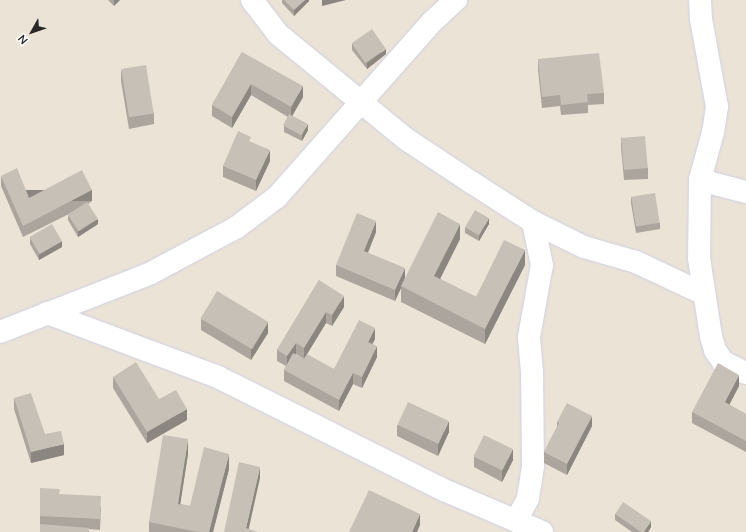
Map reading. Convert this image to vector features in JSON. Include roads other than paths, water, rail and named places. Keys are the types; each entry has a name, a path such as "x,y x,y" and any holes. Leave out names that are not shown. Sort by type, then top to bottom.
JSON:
{"street":[{"path":"252,0 278,34 362,101 406,139 533,222 584,247 636,262 704,294"},
{"path":"0,332 151,274 237,227 277,197 432,22 456,0"},
{"path":"700,0 701,19 717,106 713,132 700,180 698,250 704,294 715,350 723,362 746,373"},
{"path":"700,180 746,192"},
{"path":"516,521 528,498 533,465 532,372 529,337 542,265 533,222"},
{"path":"47,313 218,377 444,490 542,532"}]}
